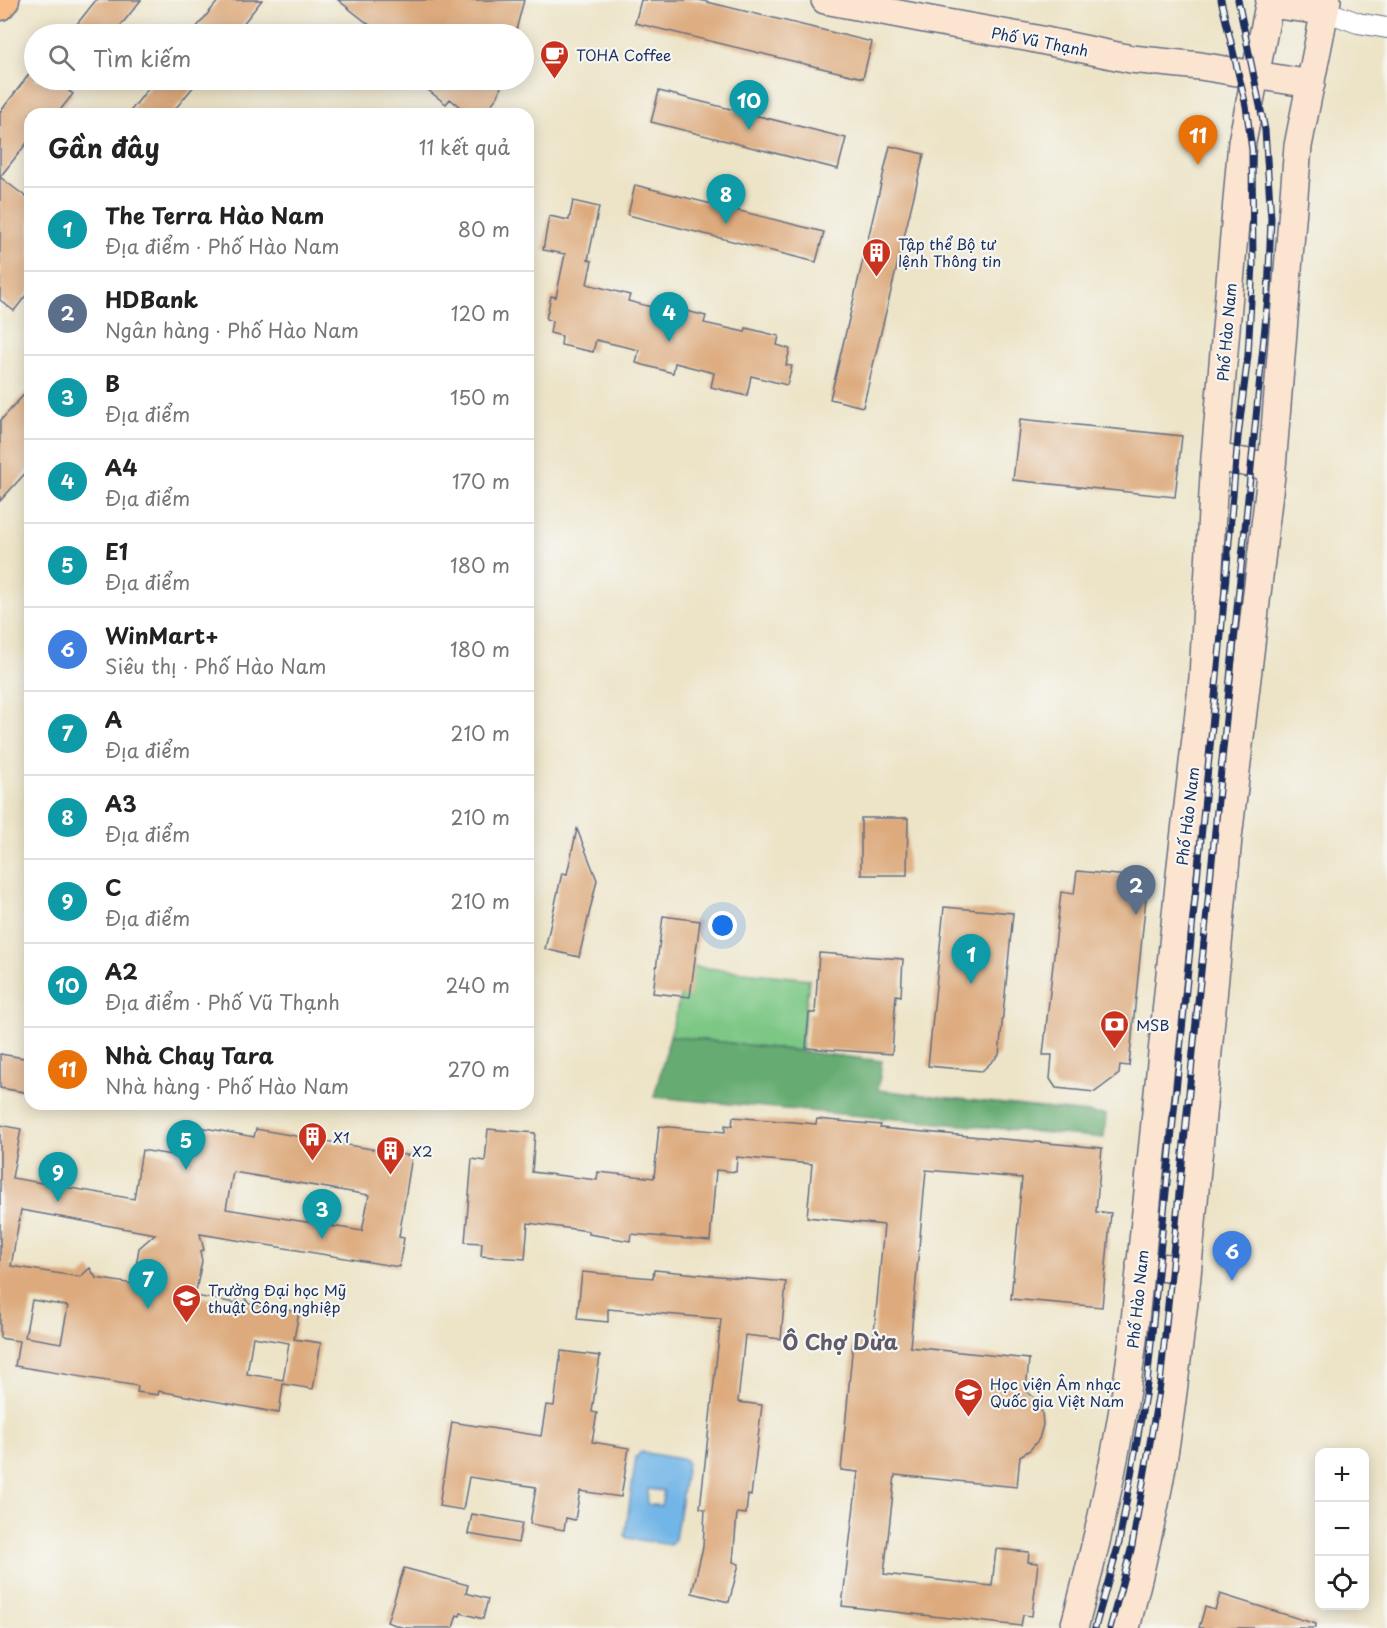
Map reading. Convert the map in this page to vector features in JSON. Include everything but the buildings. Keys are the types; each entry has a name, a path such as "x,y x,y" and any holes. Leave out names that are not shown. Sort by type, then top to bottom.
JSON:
{"main road":[{"path":"0,5 4,0"},
{"name":"Phố Vũ Thạnh","path":"825,0 1131,58 1200,66 1311,84"},
{"path":"1126,1628 1163,1460 1177,1360 1228,838 1272,467 1298,146 1326,5 1270,2"},
{"name":"Phố Hào Nam","path":"1074,1628 1111,1479 1128,1384 1181,865 1203,678 1215,457 1242,142 1270,2"},
{"path":"1215,457 1272,467"},
{"path":"1181,865 1226,869"},
{"path":"1140,1265 1187,1270"}],"street":[{"path":"1326,5 1358,23 1387,28"}],"green space":[{"path":"688,966 809,979 801,1051 670,1036"},
{"path":"670,1036 882,1061 878,1090 1106,1115 1104,1138 654,1097"}],"water":[{"path":"641,1452 686,1460 675,1540 670,1545 627,1538 625,1535 636,1457","holes":["648,1489 664,1491 661,1506 647,1504"]}],"railway":[{"path":"1095,1628 1119,1543 1147,1384 1220,646 1238,437 1248,355 1253,264 1252,150 1246,106 1221,0"},
{"path":"1110,1628 1132,1546 1160,1385 1268,296 1271,218 1265,130 1238,0"}],"place":[{"name":"TOHA Coffee","path":"555,80"},
{"name":"A2","path":"749,130"},
{"name":"Nhà Chay Tara","path":"1198,165"},
{"name":"A3","path":"726,224"},
{"name":"Tập thể Bộ tư lệnh Thông tin","path":"877,278"},
{"name":"A4","path":"669,342"},
{"name":"HDBank","path":"1136,915"},
{"name":"The Terra Hào Nam","path":"971,984"},
{"name":"MSB","path":"1115,1050"},
{"name":"X1","path":"312,1162"},
{"name":"E1","path":"186,1170"},
{"name":"X2","path":"391,1176"},
{"name":"C","path":"58,1202"},
{"name":"B","path":"322,1239"},
{"name":"WinMart+","path":"1232,1281"},
{"name":"A","path":"148,1309"},
{"name":"Trường Đại học Mỹ thuật Công nghiệp","path":"187,1324"},
{"name":"Học viện Âm nhạc Quốc gia Việt Nam","path":"969,1418"}],"district":[{"name":"Ô Chợ Dừa","path":"840,1341"}]}
